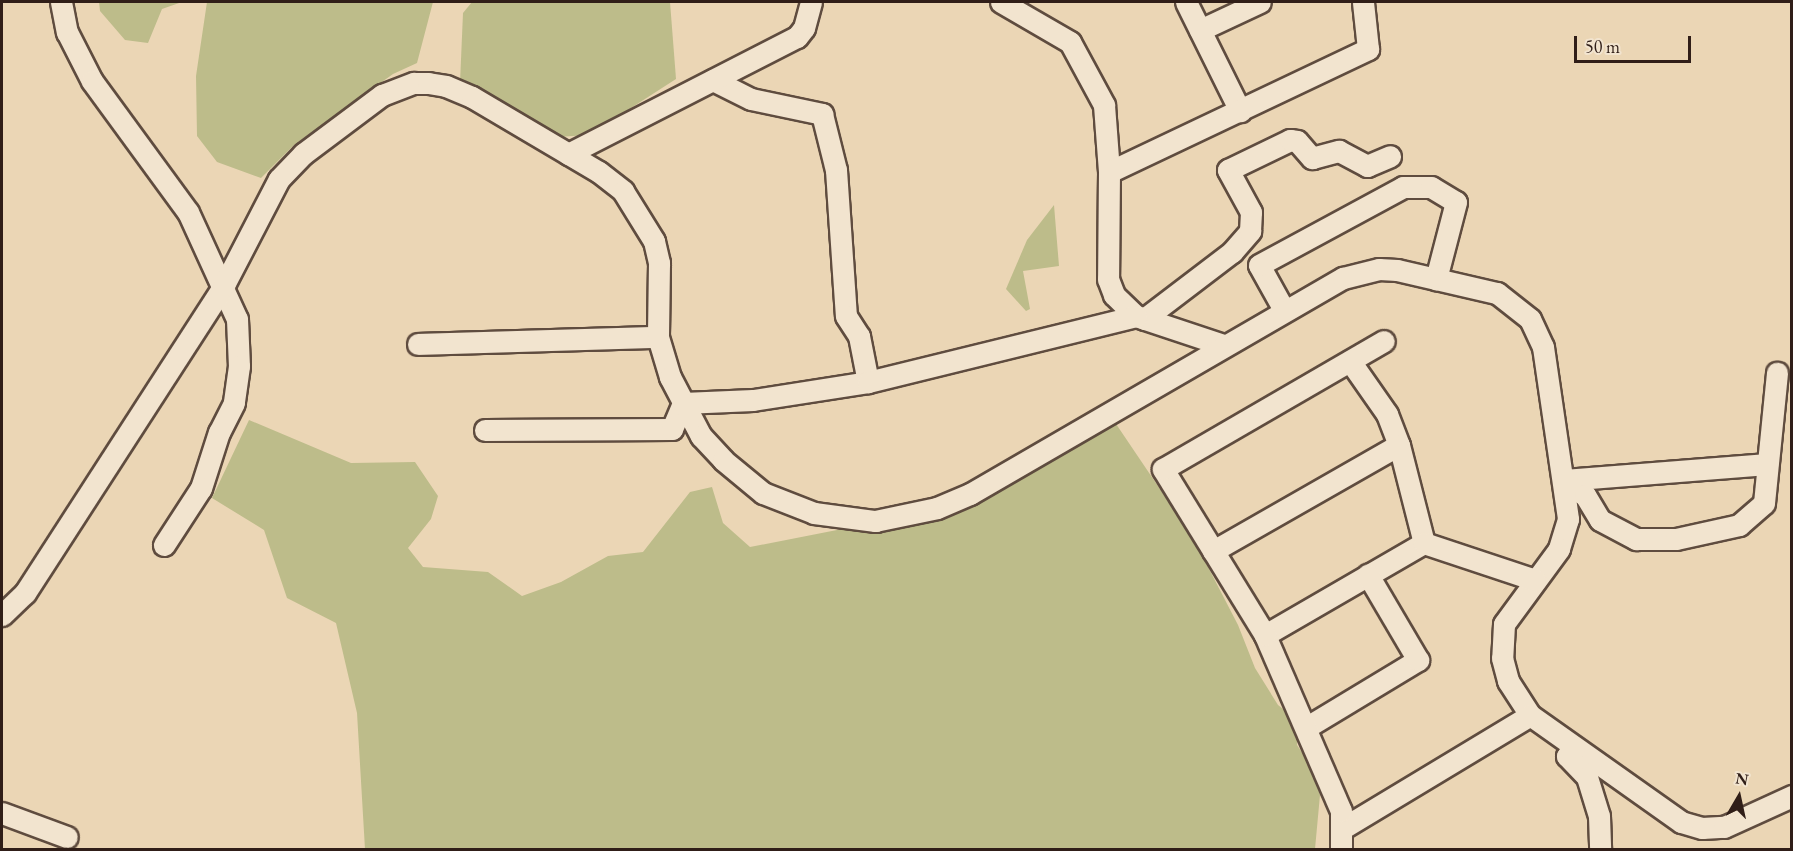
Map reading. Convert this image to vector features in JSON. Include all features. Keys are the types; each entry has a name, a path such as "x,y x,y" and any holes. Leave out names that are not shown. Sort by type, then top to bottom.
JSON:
{"street":[{"path":"61,2 67,32 92,81 188,212 224,285 237,319 239,366 234,403 219,432 201,488 164,545"},
{"path":"568,154 797,37 804,28 812,2"},
{"path":"1001,2 1031,8 1070,42 1104,105 1109,172 1108,279 1114,295 1140,317 1223,345"},
{"path":"1186,2 1240,111"},
{"path":"1200,30 1260,2"},
{"path":"1109,172 1368,49 1363,2"},
{"path":"713,81 751,99 822,114 836,170 846,316 859,336 868,382"},
{"path":"2,615 25,593 224,285 279,178 303,154 382,95 414,83 446,86 568,154 623,191 654,241 659,274 658,337 664,362 701,436 723,460 763,493 814,513 875,521 937,508 970,494 1284,310 1333,283 1364,272 1397,270 1497,293 1517,306 1534,325 1543,346 1568,519 1565,535 1511,611 1502,643 1508,681 1530,715 1681,822 1702,828 1747,819 1791,796"},
{"path":"683,403 753,400 868,382 1140,317 1233,252 1250,231 1251,212 1228,170 1290,140 1297,141 1308,156 1320,159 1339,152 1366,166 1390,156"},
{"path":"1284,310 1259,265 1402,187 1431,187 1456,202 1436,279"},
{"path":"418,344 658,337"},
{"path":"1341,849 1343,828 1341,811 1307,727 1265,635 1162,469 1384,341"},
{"path":"1350,361 1388,414 1399,445 1424,543"},
{"path":"1564,482 1585,495 1600,520 1615,531 1636,539 1676,539 1739,525 1764,503 1777,373"},
{"path":"485,430 672,429 683,403"},
{"path":"1213,551 1399,445"},
{"path":"1564,482 1767,464"},
{"path":"1265,635 1424,543 1535,580"},
{"path":"1307,727 1418,660 1368,575"},
{"path":"1343,828 1530,715"},
{"path":"1575,747 1567,756 1587,777 1599,816 1600,849"},
{"path":"2,813 67,837"}],"shaded area":[{"path":"99,2 182,2 162,9 148,43 125,40 100,11"},
{"path":"207,2 433,2 417,63 393,74 294,145 261,178 217,162 197,136 196,76"},
{"path":"472,2 670,2 676,79 589,135 557,137 460,83 463,13"},
{"path":"1054,205 1059,266 1023,271 1030,309 1026,311 1006,289 1027,240"},
{"path":"1110,415 1193,538 1238,625 1255,668 1278,705 1297,720 1297,745 1311,766 1320,795 1315,849 365,849 357,713 336,623 287,598 264,530 212,498 249,420 351,463 415,462 438,496 431,519 408,548 423,567 488,572 522,596 561,582 608,556 643,552 690,492 712,487 723,523 750,547 898,518"}]}
